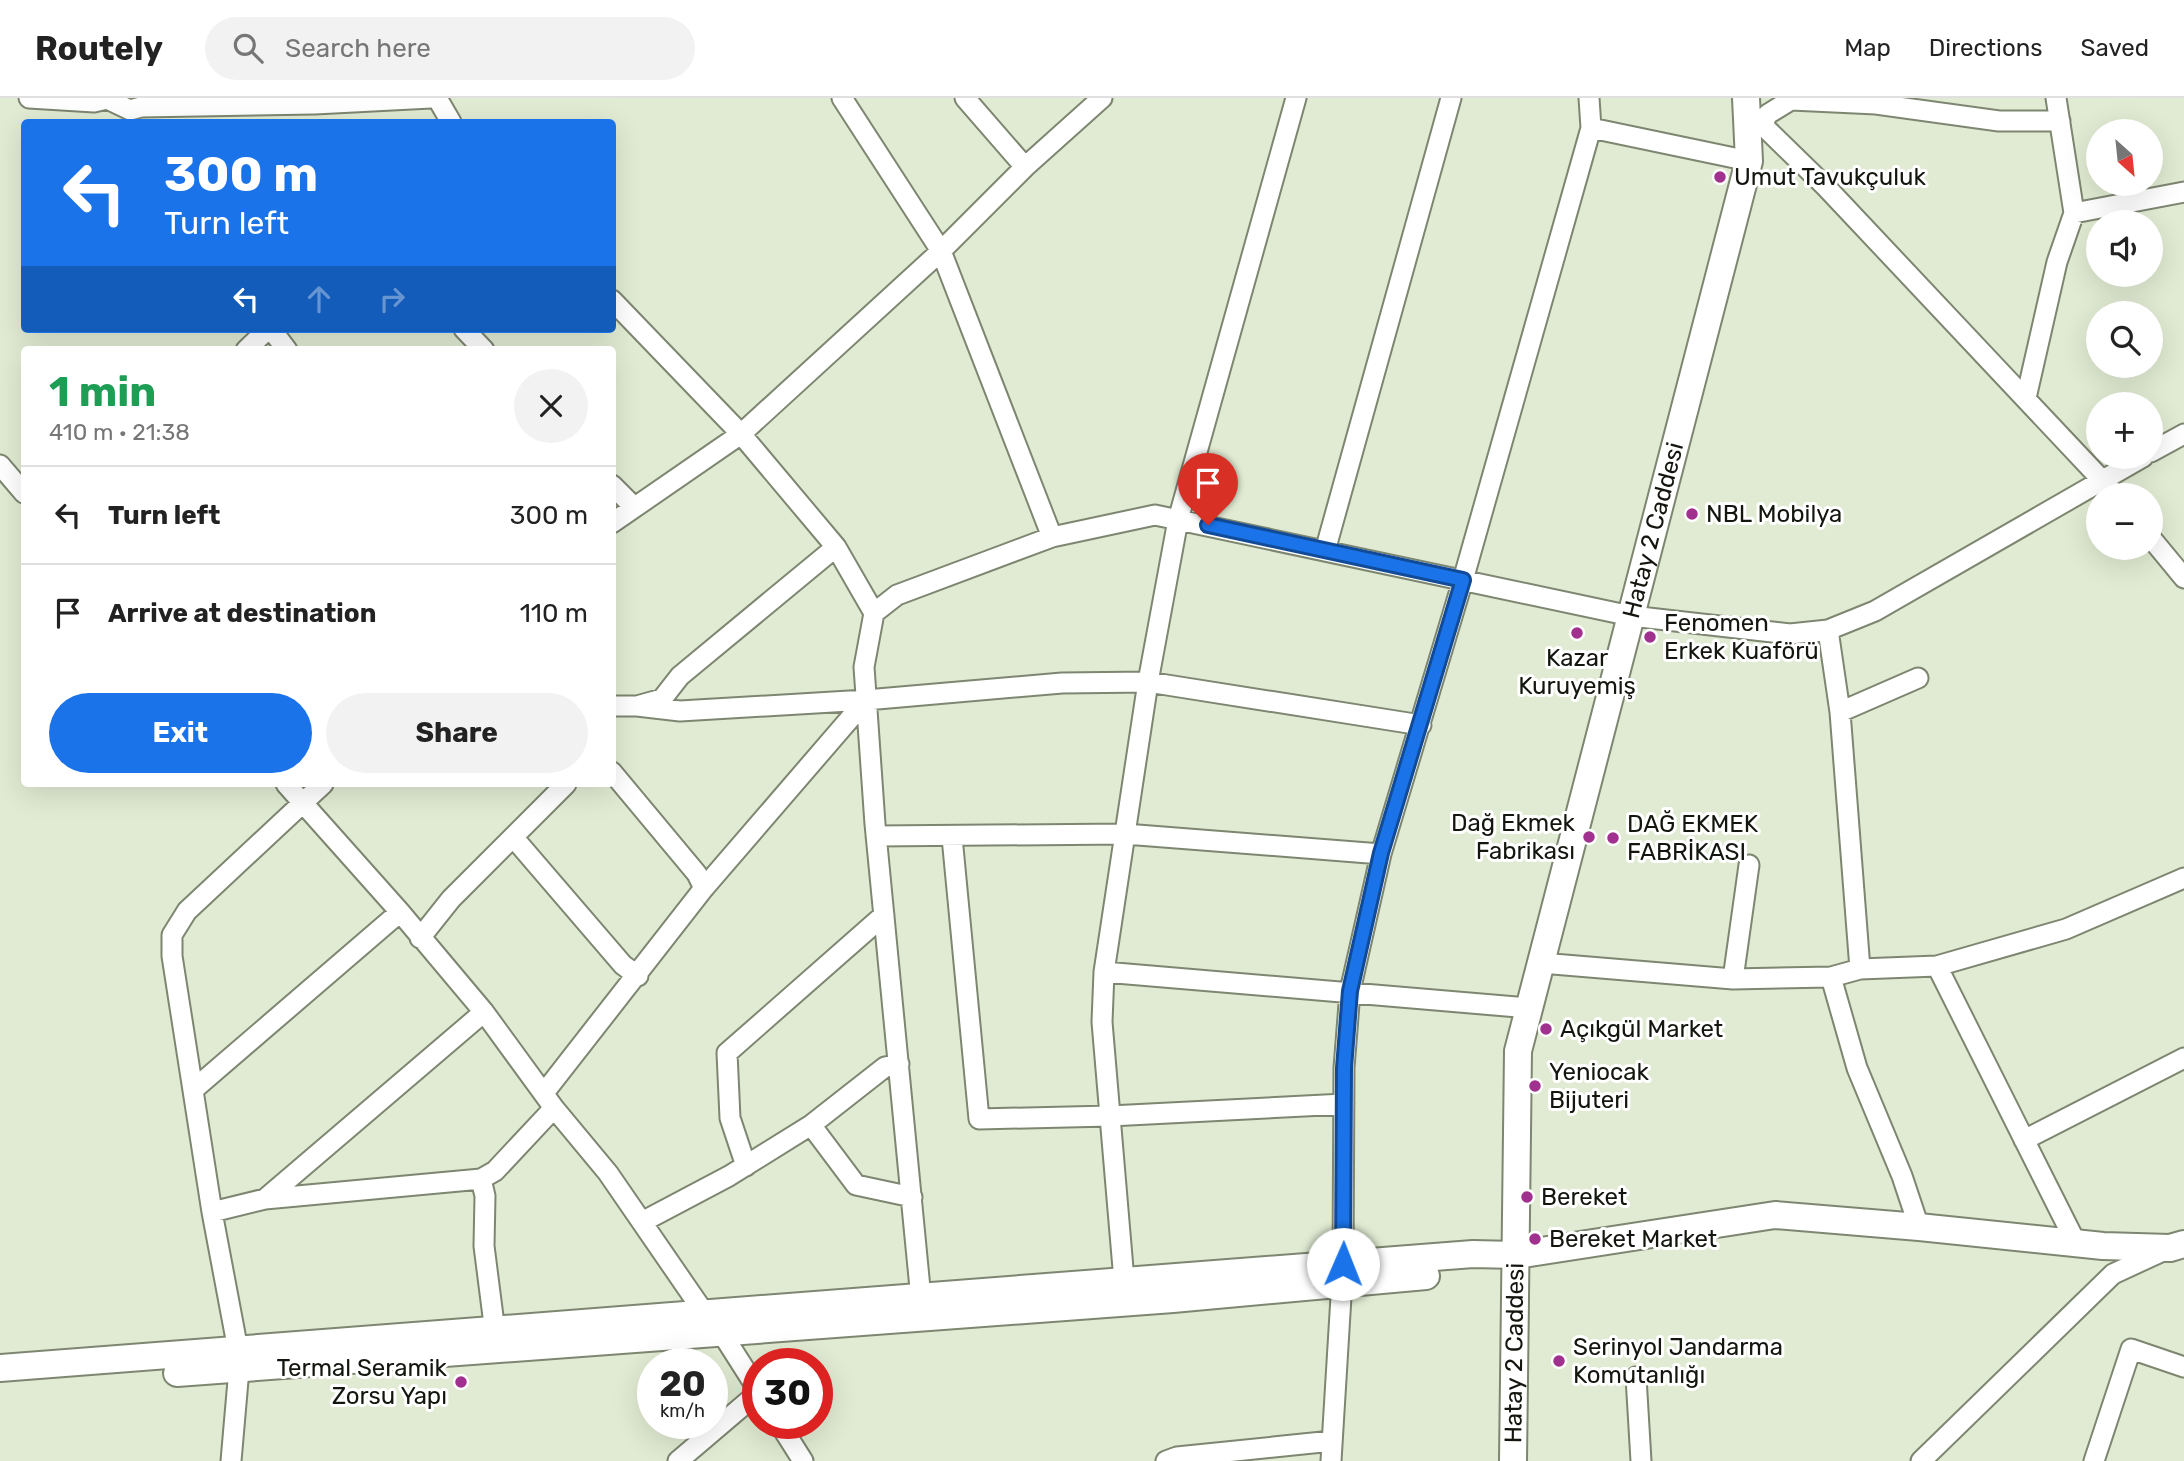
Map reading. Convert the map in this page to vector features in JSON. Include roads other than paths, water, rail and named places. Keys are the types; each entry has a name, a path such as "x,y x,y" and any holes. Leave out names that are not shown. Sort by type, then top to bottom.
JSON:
{"street":[{"path":"29,98 94,102 106,99 132,116 141,107 434,98 449,119"},
{"path":"965,98 1025,167"},
{"path":"616,520 741,433 941,251 1025,167 1102,98"},
{"path":"1125,1292 1102,1022 1104,972 1148,682 1178,520 1296,98"},
{"path":"1325,551 1451,98"},
{"path":"1331,1461 1342,1274 1344,1068 1350,991 1381,853 1463,580 1591,128 1588,98"},
{"path":"2026,398 2057,262 2074,213 2056,98"},
{"path":"1751,110 1768,114 1791,100 1916,104 1998,121 2060,121"},
{"path":"850,101 941,251 1052,537"},
{"path":"1751,110 2106,483"},
{"name":"Hatay 2 Caddesi","path":"1513,1461 1518,1051 1749,161 1751,110"},
{"path":"1591,128 1749,161"},
{"path":"2074,213 2184,192"},
{"path":"616,304 741,433 835,547 874,612 864,667 866,700 876,836 922,1307"},
{"path":"250,346 265,333"},
{"path":"468,333 480,346"},
{"path":"2163,446 2184,435"},
{"path":"0,465 21,490"},
{"path":"874,612 897,595 1052,537 1155,515 1630,617 1790,634 1828,629 1875,611 2120,469"},
{"path":"616,489 634,508"},
{"path":"637,706 662,699 680,676 835,547"},
{"path":"2163,553 2184,578"},
{"path":"1828,629 1840,712 1860,968"},
{"path":"1840,712 1918,678"},
{"path":"616,706 680,711 866,700 1062,683 1148,682 1421,725"},
{"path":"212,1212 265,1199 481,1179 495,1171 704,888 866,700"},
{"path":"616,777 697,874 704,888"},
{"path":"289,787 484,1012 549,1100 608,1173 742,1367"},
{"path":"231,1461 238,1359 172,956 172,935 187,911 319,787"},
{"path":"420,938 451,899 563,787"},
{"path":"876,836 1125,834 1381,853"},
{"path":"953,836 979,1119 1110,1116 1344,1104"},
{"path":"513,837 623,965 638,976"},
{"path":"1733,979 1749,865"},
{"path":"1541,963 1733,979 1831,976 1860,968 1937,966 2066,929 2184,878"},
{"path":"193,1090 400,912"},
{"path":"746,1166 730,1118 727,1053 884,915"},
{"path":"1937,966 2076,1243"},
{"path":"1104,972 1529,1008"},
{"path":"1831,976 1857,1068 1902,1176 1919,1227"},
{"path":"265,1199 484,1012"},
{"path":"2024,1140 2184,1058"},
{"path":"642,1222 746,1166 811,1125 885,1067 898,1064"},
{"path":"811,1125 856,1185 912,1197"},
{"path":"481,1179 485,1196 484,1246 496,1339"},
{"path":"0,1385 238,1359 496,1339 1342,1274 1480,1271 1516,1255 1774,1215 2076,1243 2177,1246"},
{"path":"1921,1461 2113,1274 2177,1246"},
{"path":"2094,1461 2131,1349 2184,1367"},
{"path":"0,1368 238,1359"},
{"path":"1636,1377 1641,1461"},
{"path":"678,1461 742,1406"},
{"path":"789,1439 803,1461"},
{"path":"1166,1461 1177,1457 1332,1441"}],"place":[{"name":"Umut Tavukçuluk","path":"1720,177"},
{"name":"NBL Mobilya","path":"1692,514"},
{"name":"Kazar Kuruyemiş","path":"1577,633"},
{"name":"Fenomen Erkek Kuaförü","path":"1650,637"},
{"name":"Dağ Ekmek Fabrikası","path":"1589,837"},
{"name":"DAĞ EKMEK FABRİKASI","path":"1613,838"},
{"name":"Açıkgül Market","path":"1546,1029"},
{"name":"Yeniocak Bijuteri","path":"1535,1086"},
{"name":"Bereket","path":"1527,1197"},
{"name":"Bereket Market","path":"1535,1239"},
{"name":"Serinyol Jandarma Komutanlığı","path":"1559,1361"},
{"name":"Termal Seramik Zorsu Yapı","path":"461,1382"}]}
